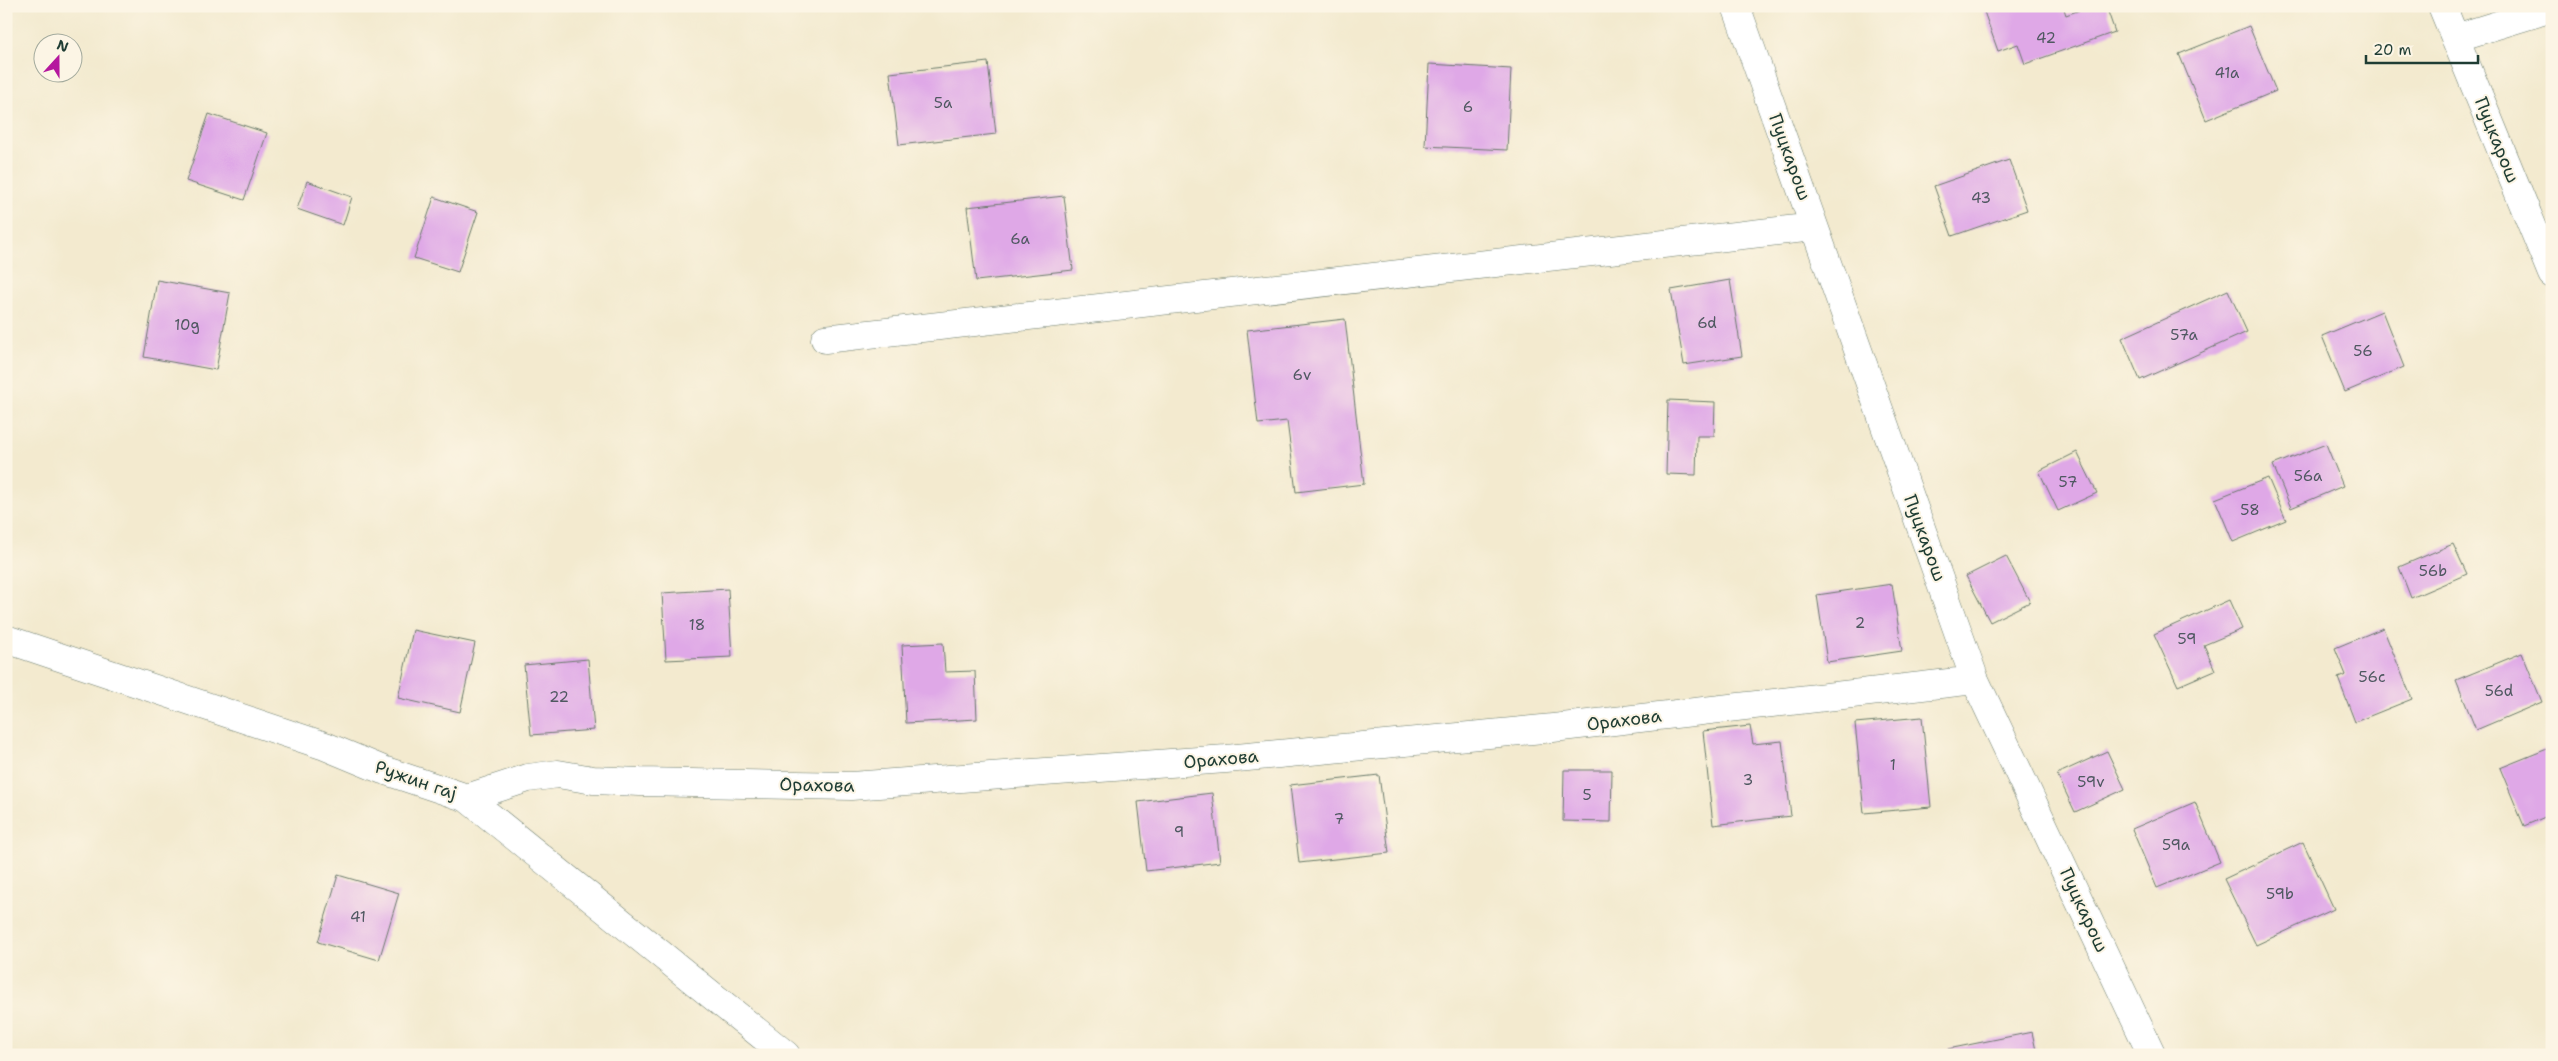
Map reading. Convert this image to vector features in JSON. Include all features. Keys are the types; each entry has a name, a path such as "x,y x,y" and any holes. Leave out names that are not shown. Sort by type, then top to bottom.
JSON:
{"street":[{"name":"Пуцкарош","path":"1736,6 1975,680 2152,1055"},
{"name":"Пуцкарош","path":"2442,6 2552,274"},
{"path":"2455,38 2552,8"},
{"path":"825,339 1814,227"},
{"name":"Ружин гај","path":"6,638 325,746 383,770 467,798 786,1055"},
{"name":"Орахова","path":"467,798 528,778 558,774 593,780 640,782 851,786 1226,759 1552,728 1975,680"}],"building":[{"path":"1982,6 2063,6 2066,15 2091,6 2106,6 2115,32 2025,64 2018,44 1998,51"},
{"path":"2249,26 2276,91 2206,120 2179,54"},
{"path":"988,62 996,134 899,145 890,73"},
{"path":"1429,64 1511,69 1507,150 1425,146"},
{"path":"209,114 267,133 244,200 186,181"},
{"path":"2009,160 2027,210 1952,236 1934,186"},
{"path":"307,181 352,197 343,225 297,209"},
{"path":"1064,196 1073,270 976,281 967,207"},
{"path":"434,197 478,212 458,272 414,258"},
{"path":"157,280 230,293 216,370 144,357"},
{"path":"1730,280 1742,356 1684,365 1671,290"},
{"path":"2228,290 2247,332 2140,380 2122,338"},
{"path":"2382,311 2404,367 2345,392 2322,336"},
{"path":"1345,319 1364,484 1296,492 1287,421 1258,424 1247,330"},
{"path":"1668,400 1715,402 1714,436 1697,436 1696,475 1666,474"},
{"path":"2326,444 2343,486 2291,508 2273,465"},
{"path":"2077,452 2097,493 2058,511 2039,471"},
{"path":"2268,478 2286,520 2233,542 2215,499"},
{"path":"2453,544 2467,574 2411,598 2399,567"},
{"path":"2006,556 2030,602 1990,622 1966,576"},
{"path":"1892,584 1902,651 1827,662 1817,595"},
{"path":"728,589 732,657 666,660 662,593"},
{"path":"2229,600 2242,629 2204,645 2215,670 2178,686 2154,634"},
{"path":"2383,628 2412,699 2355,722 2338,678 2346,675 2335,648"},
{"path":"413,630 475,643 460,712 398,698"},
{"path":"943,643 945,672 975,671 977,719 906,723 902,645"},
{"path":"2522,653 2542,702 2476,730 2456,680"},
{"path":"588,659 594,730 531,735 524,665"},
{"path":"1922,717 1931,807 1864,813 1855,723"},
{"path":"1750,726 1753,744 1782,741 1791,816 1713,825 1703,731"},
{"path":"2552,747 2552,814 2524,826 2500,768"},
{"path":"2107,751 2125,789 2075,812 2057,774"},
{"path":"1564,770 1612,770 1611,822 1563,821"},
{"path":"1379,775 1389,853 1299,863 1290,785"},
{"path":"1212,793 1220,862 1146,871 1138,802"},
{"path":"2195,802 2220,862 2157,888 2132,829"},
{"path":"2303,842 2334,909 2256,945 2224,879"},
{"path":"338,875 399,893 379,960 318,942"},
{"path":"2032,1032 2037,1055 1949,1055 1948,1049"}]}
